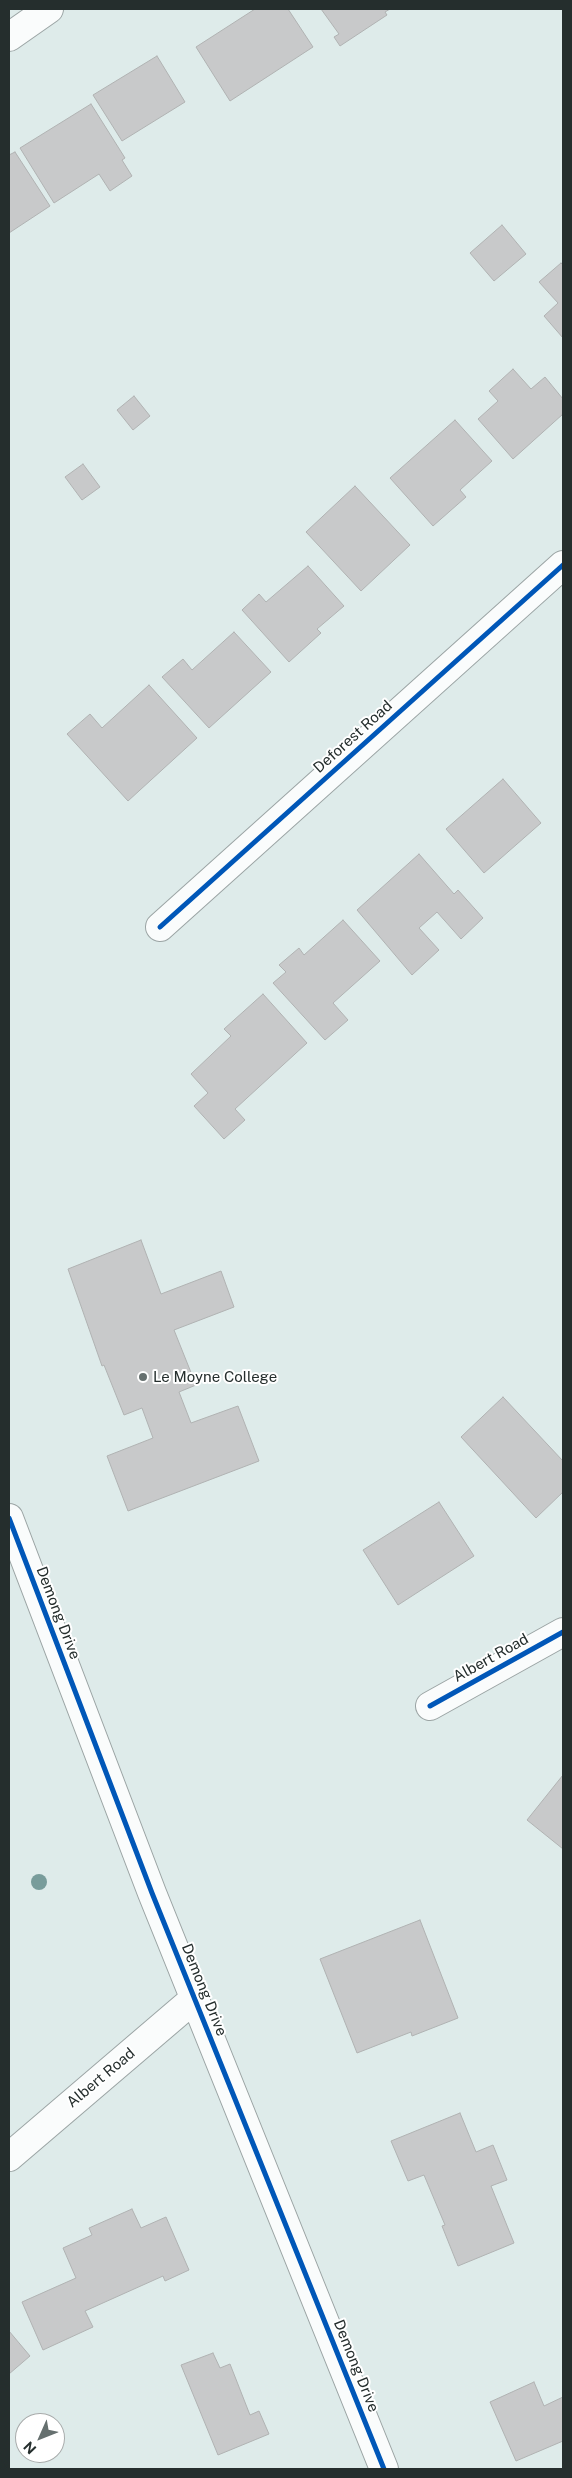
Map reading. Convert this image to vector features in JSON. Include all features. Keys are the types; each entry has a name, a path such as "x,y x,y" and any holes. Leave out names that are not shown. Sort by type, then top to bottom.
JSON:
{"street":[{"path":"9,37 49,9"},
{"name":"Deforest Road","path":"160,927 563,565"},
{"name":"Demong Drive","path":"9,1518 194,1999 384,2469"},
{"name":"Albert Road","path":"430,1706 563,1632"},
{"name":"Albert Road","path":"9,2157 194,1999"}],"building":[{"path":"255,9 288,9 313,47 230,101 196,47"},
{"path":"321,9 390,9 385,12 387,15 340,46 334,37 339,34"},
{"path":"157,56 185,102 122,141 93,95"},
{"path":"91,104 125,158 122,160 132,176 110,191 99,174 54,203 20,148"},
{"path":"15,152 50,206 9,233 9,155"},
{"path":"502,225 526,254 494,281 470,253"},
{"path":"561,263 563,265 563,338 544,316 558,303 539,282"},
{"path":"513,369 531,389 545,377 563,399 563,414 513,459 478,419 498,401 489,391"},
{"path":"134,396 150,416 133,430 117,410"},
{"path":"455,420 492,461 460,490 466,497 433,526 390,478"},
{"path":"83,464 100,487 82,500 65,477"},
{"path":"355,486 410,545 361,591 306,532"},
{"path":"308,566 344,606 317,629 321,633 289,662 242,610 259,594 266,602"},
{"path":"234,632 271,672 209,728 162,677 183,659 192,670"},
{"path":"149,685 197,738 128,801 67,734 90,714 102,728"},
{"path":"503,779 541,823 484,873 446,829"},
{"path":"419,854 454,894 458,890 483,918 461,939 437,912 419,928 439,950 412,975 357,910"},
{"path":"343,920 380,961 333,1003 348,1020 325,1040 273,983 286,972 279,965 299,948 304,955"},
{"path":"263,994 307,1043 235,1109 245,1120 224,1139 194,1106 208,1093 191,1074 231,1036 224,1029"},
{"path":"141,1240 161,1294 221,1271 234,1307 174,1330 196,1385 179,1392 191,1423 238,1406 259,1461 128,1511 107,1456 153,1438 142,1408 124,1415 104,1365 102,1366 68,1269"},
{"path":"503,1397 563,1461 563,1492 536,1518 461,1437"},
{"path":"439,1502 474,1556 398,1605 363,1550"},
{"path":"563,1775 563,1849 527,1820"},
{"path":"420,1920 458,2018 412,2036 411,2032 357,2053 320,1959"},
{"path":"460,2113 476,2152 493,2145 507,2180 491,2186 514,2243 458,2266 442,2226 445,2225 424,2175 408,2181 391,2141"},
{"path":"132,2209 141,2228 166,2217 189,2270 165,2281 163,2276 85,2311 93,2327 43,2350 22,2302 76,2278 63,2248 92,2235 89,2228"},
{"path":"9,2331 30,2356 9,2374"},
{"path":"213,2353 220,2368 230,2364 250,2415 259,2411 269,2434 218,2455 181,2365"},
{"path":"534,2382 544,2406 563,2397 563,2441 516,2461 490,2402"}],"cycle path":[{"path":"160,927 563,565"},
{"path":"9,1518 152,1893 384,2469"},
{"path":"430,1706 563,1632"}],"place":[{"name":"Le Moyne College","path":"143,1377"}]}
